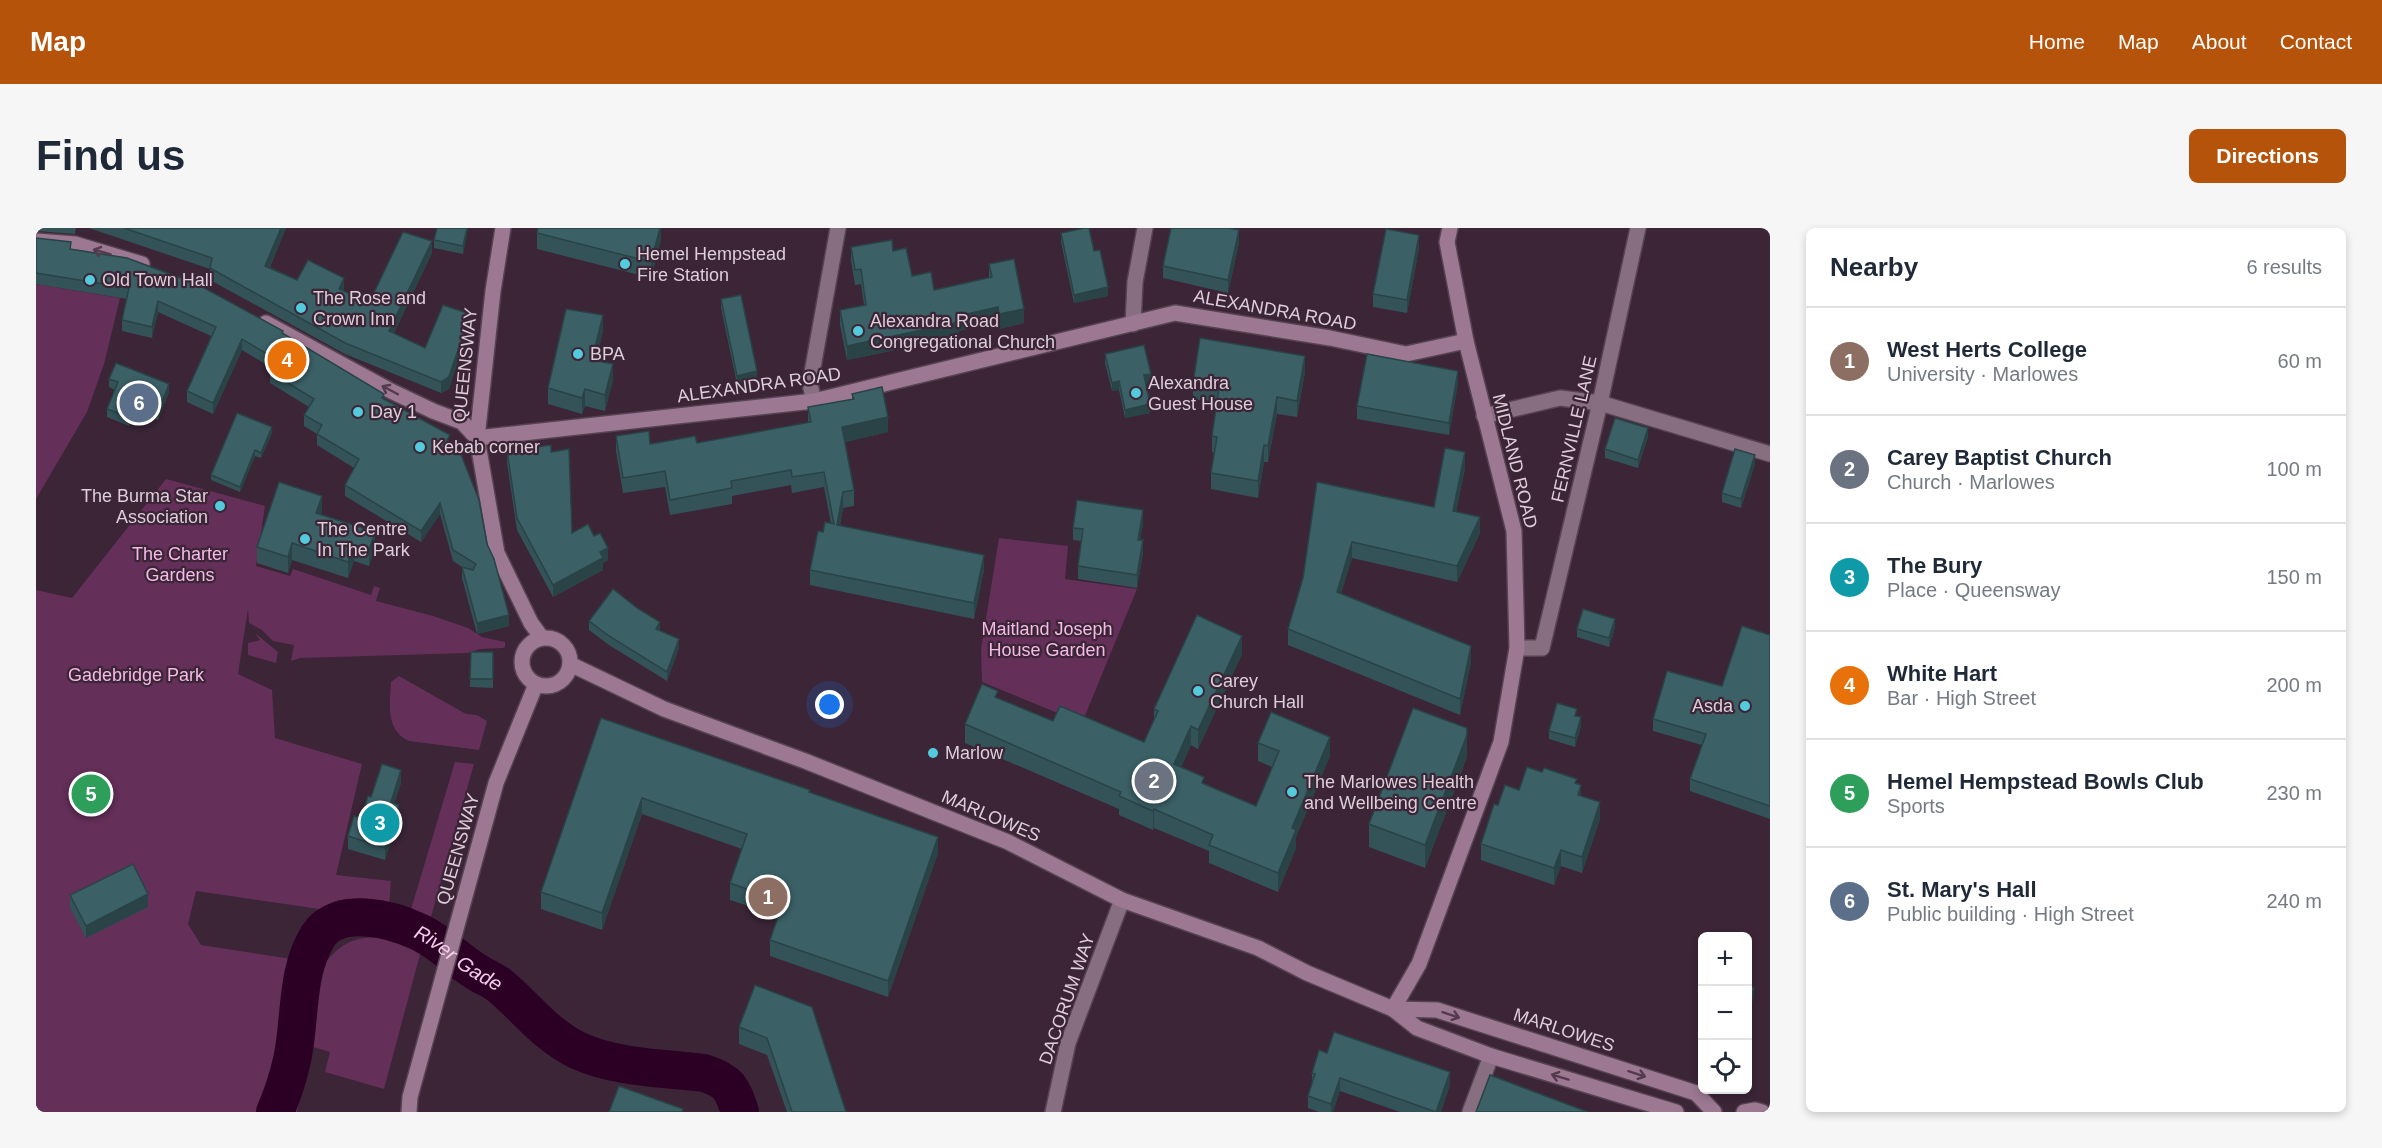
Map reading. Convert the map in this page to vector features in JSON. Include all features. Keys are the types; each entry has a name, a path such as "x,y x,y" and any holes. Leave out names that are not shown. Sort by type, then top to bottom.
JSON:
{"street":[{"name":"QUEENSWAY","path":"503,228 493,291 477,438 497,553 531,623 542,638"},
{"path":"813,401 810,384 837,228"},
{"path":"1133,324 1135,282 1145,228"},
{"name":"MIDLAND ROAD","path":"1394,1009 1419,963 1501,742 1517,648 1514,531 1466,341 1447,242 1450,228"},
{"name":"FERNVILLE LANE","path":"1517,648 1542,648 1600,403 1638,228"},
{"path":"36,241 75,244 157,270"},
{"name":"ALEXANDRA ROAD","path":"477,438 813,401 1175,313 1330,338 1406,354 1466,341"},
{"path":"253,315 391,391 462,422 477,438"},
{"path":"1484,416 1560,398 1600,403 1770,454"},
{"path":"542,638 556,640 562,644 567,650 570,664 565,676 555,684 542,686 536,684 523,671 521,658 531,643 542,638"},
{"name":"MARLOWES","path":"570,664 664,709 805,761 1008,842 1122,900 1258,948 1307,974 1394,1009 1417,1028 1491,1056 1676,1112"},
{"name":"QUEENSWAY","path":"400,1112 409,1104 496,783 536,684"},
{"name":"DACORUM WAY","path":"1053,1112 1068,1042 1122,900"},
{"name":"MARLOWES","path":"1394,1009 1437,1011 1696,1093 1714,1112"},
{"path":"1470,1112 1491,1056"},
{"path":"1744,1112 1755,1110 1762,1112"}],"green space":[{"path":"36,284 120,298 104,364 87,412 36,499"},
{"name":"Gadebridge Park","path":"166,479 265,506 256,566 290,576 293,569 371,595 374,586 380,588 376,601 433,616 468,628 482,637 505,642 503,648 480,649 468,653 300,658 291,661 294,645 273,641 262,630 249,623 248,609 238,674 272,690 275,738 362,764 336,875 391,881 388,919 196,891 188,924 201,945 292,959 322,969 336,951 362,938 382,938 422,947 384,1089 325,1072 330,1052 313,1047 310,1049 297,1112 36,1112 36,590 72,598"},
{"name":"Maitland Joseph House Garden","path":"999,538 1068,546 1065,579 1137,589 1082,723 982,682 981,649"},
{"path":"255,633 278,652 276,663 248,655 248,643 260,640"},
{"path":"399,676 466,714 477,715 487,721 479,750 409,741 401,736 392,723 390,707 391,682"},
{"path":"455,762 474,764 427,931 406,926"}],"building":[{"path":"124,228 281,228 265,266 297,280 308,260 344,278 339,289 369,303 403,232 432,241 389,331 425,348 443,305 467,313 461,328 465,329 449,377 441,382 345,343 210,268 212,258"},
{"path":"437,228 467,228 463,246 434,240"},
{"path":"538,228 660,228 651,262 537,233"},
{"path":"1089,228 1094,251 1100,250 1108,287 1074,295 1061,233"},
{"path":"1171,228 1239,230 1228,280 1163,266"},
{"path":"1386,229 1419,235 1407,300 1373,294"},
{"path":"36,238 71,242 70,249 127,258 197,284 283,331 282,333 384,394 382,398 450,435 447,440 460,452 479,500 487,544 494,559 509,615 477,623 462,567 473,570 476,564 453,550 440,503 421,531 345,485 359,459 317,434 322,425 304,415 314,399 270,372 277,360 242,339 213,403 187,391 216,327 158,301 152,327 122,320 129,288 36,273"},
{"path":"892,240 893,251 906,248 912,276 931,272 934,290 992,277 989,264 1014,259 1024,309 999,314 998,307 958,316 959,322 847,346 840,310 866,305 861,269 855,270 851,247"},
{"path":"741,295 757,371 737,376 721,299"},
{"name":"BPA","path":"566,309 603,315 592,360 613,364 605,395 585,389 582,398 548,388"},
{"path":"1200,338 1305,356 1297,401 1277,397 1268,446 1264,445 1258,481 1211,473 1217,437 1212,436 1219,388 1193,383"},
{"path":"1144,345 1151,374 1144,375 1150,404 1125,410 1119,381 1112,383 1105,354"},
{"path":"1367,354 1458,371 1449,423 1357,406"},
{"path":"116,363 169,384 158,412 135,403 129,417 107,409 118,382 109,379"},
{"path":"882,387 888,417 842,427 854,490 843,492 837,525 984,555 974,603 810,570 818,531 823,532 825,522 834,524 824,472 792,477 791,470 731,481 732,488 670,500 665,471 623,478 616,436 649,431 650,444 695,436 697,443 811,422 808,407 854,399 852,394"},
{"path":"237,413 272,427 261,453 255,450 240,487 211,475"},
{"path":"1615,418 1648,428 1638,460 1605,449"},
{"path":"551,445 551,452 569,449 572,533 588,524 594,536 600,533 608,548 600,552 603,558 553,585 517,518 507,451"},
{"path":"1445,448 1465,452 1453,511 1480,517 1457,566 1352,542 1337,592 1471,646 1460,699 1288,629 1303,578 1317,482 1434,507"},
{"path":"1735,449 1755,455 1741,499 1722,493"},
{"name":"The Centre In The Park","path":"279,482 322,496 316,513 375,532 369,550 354,545 348,562 292,543 288,557 257,547"},
{"path":"1077,500 1143,510 1138,540 1143,540 1137,575 1078,566 1083,529 1073,528"},
{"path":"613,589 660,622 656,629 679,639 667,672 589,621"},
{"path":"1583,609 1615,619 1609,638 1577,629"},
{"path":"1197,615 1242,636 1198,730 1191,726 1174,764 1204,777 1202,783 1256,806 1279,751 1258,743 1271,712 1330,737 1292,828 1296,830 1278,873 1209,845 1213,835 1119,796 1121,792 965,724 982,684 998,691 995,697 1053,721 1060,706 1144,742 1158,711 1154,709"},
{"name":"Asda","path":"1742,626 1770,635 1770,806 1690,779 1706,734 1653,719 1667,671 1722,686"},
{"path":"471,652 493,652 493,679 470,679"},
{"path":"1557,703 1577,709 1575,716 1581,717 1575,738 1549,731"},
{"path":"1413,708 1467,728 1467,735 1425,845 1369,824"},
{"path":"601,718 938,837 888,981 770,940 783,902 730,883 747,834 642,798 602,913 541,892"},
{"path":"382,764 401,770 391,802 399,805 385,848 348,836 354,816 361,818 368,796 371,797"},
{"path":"1527,767 1542,772 1544,768 1577,779 1575,783 1581,785 1578,795 1600,802 1582,857 1561,850 1554,868 1481,844 1494,804 1498,805 1505,785 1519,790"},
{"path":"133,864 148,894 86,926 70,895"},
{"path":"755,985 812,1007 846,1112 792,1112 767,1038 739,1027"},
{"path":"1334,1032 1450,1072 1436,1112 1340,1078 1331,1104 1308,1096 1319,1050 1327,1053"},
{"path":"1490,1075 1588,1112 1476,1112"},
{"path":"619,1086 683,1109 682,1112 609,1112"}],"waterway":[{"name":"River Gade","path":"275,1112 292,1060 302,981 311,950 318,936 327,926 338,920 352,918 380,919 395,923 434,940 478,973 499,985 546,1029 579,1051 609,1061 704,1073 719,1079 732,1091 740,1112"}],"place":[{"name":"Hemel Hempstead Fire Station","path":"625,264"},
{"name":"Old Town Hall","path":"90,280"},
{"name":"The Rose and Crown Inn","path":"301,308"},
{"name":"Alexandra Road Congregational Church","path":"858,331"},
{"name":"BPA","path":"578,354"},
{"name":"White Hart","path":"287,360"},
{"name":"Alexandra Guest House","path":"1136,393"},
{"name":"St. Mary's Hall","path":"139,403"},
{"name":"Day 1","path":"358,412"},
{"name":"Kebab corner","path":"420,447"},
{"name":"The Burma Star Association","path":"220,506"},
{"name":"The Centre In The Park","path":"305,539"},
{"name":"Carey Church Hall","path":"1198,691"},
{"name":"Asda","path":"1745,706"},
{"name":"Marlow","path":"933,753"},
{"name":"Carey Baptist Church","path":"1154,781"},
{"name":"The Marlowes Health and Wellbeing Centre","path":"1292,792"},
{"name":"Hemel Hempstead Bowls Club","path":"91,794"},
{"name":"The Bury","path":"380,823"},
{"name":"West Herts College","path":"768,897"}],"park label":[{"name":"The Charter Gardens","path":"180,564"}]}
